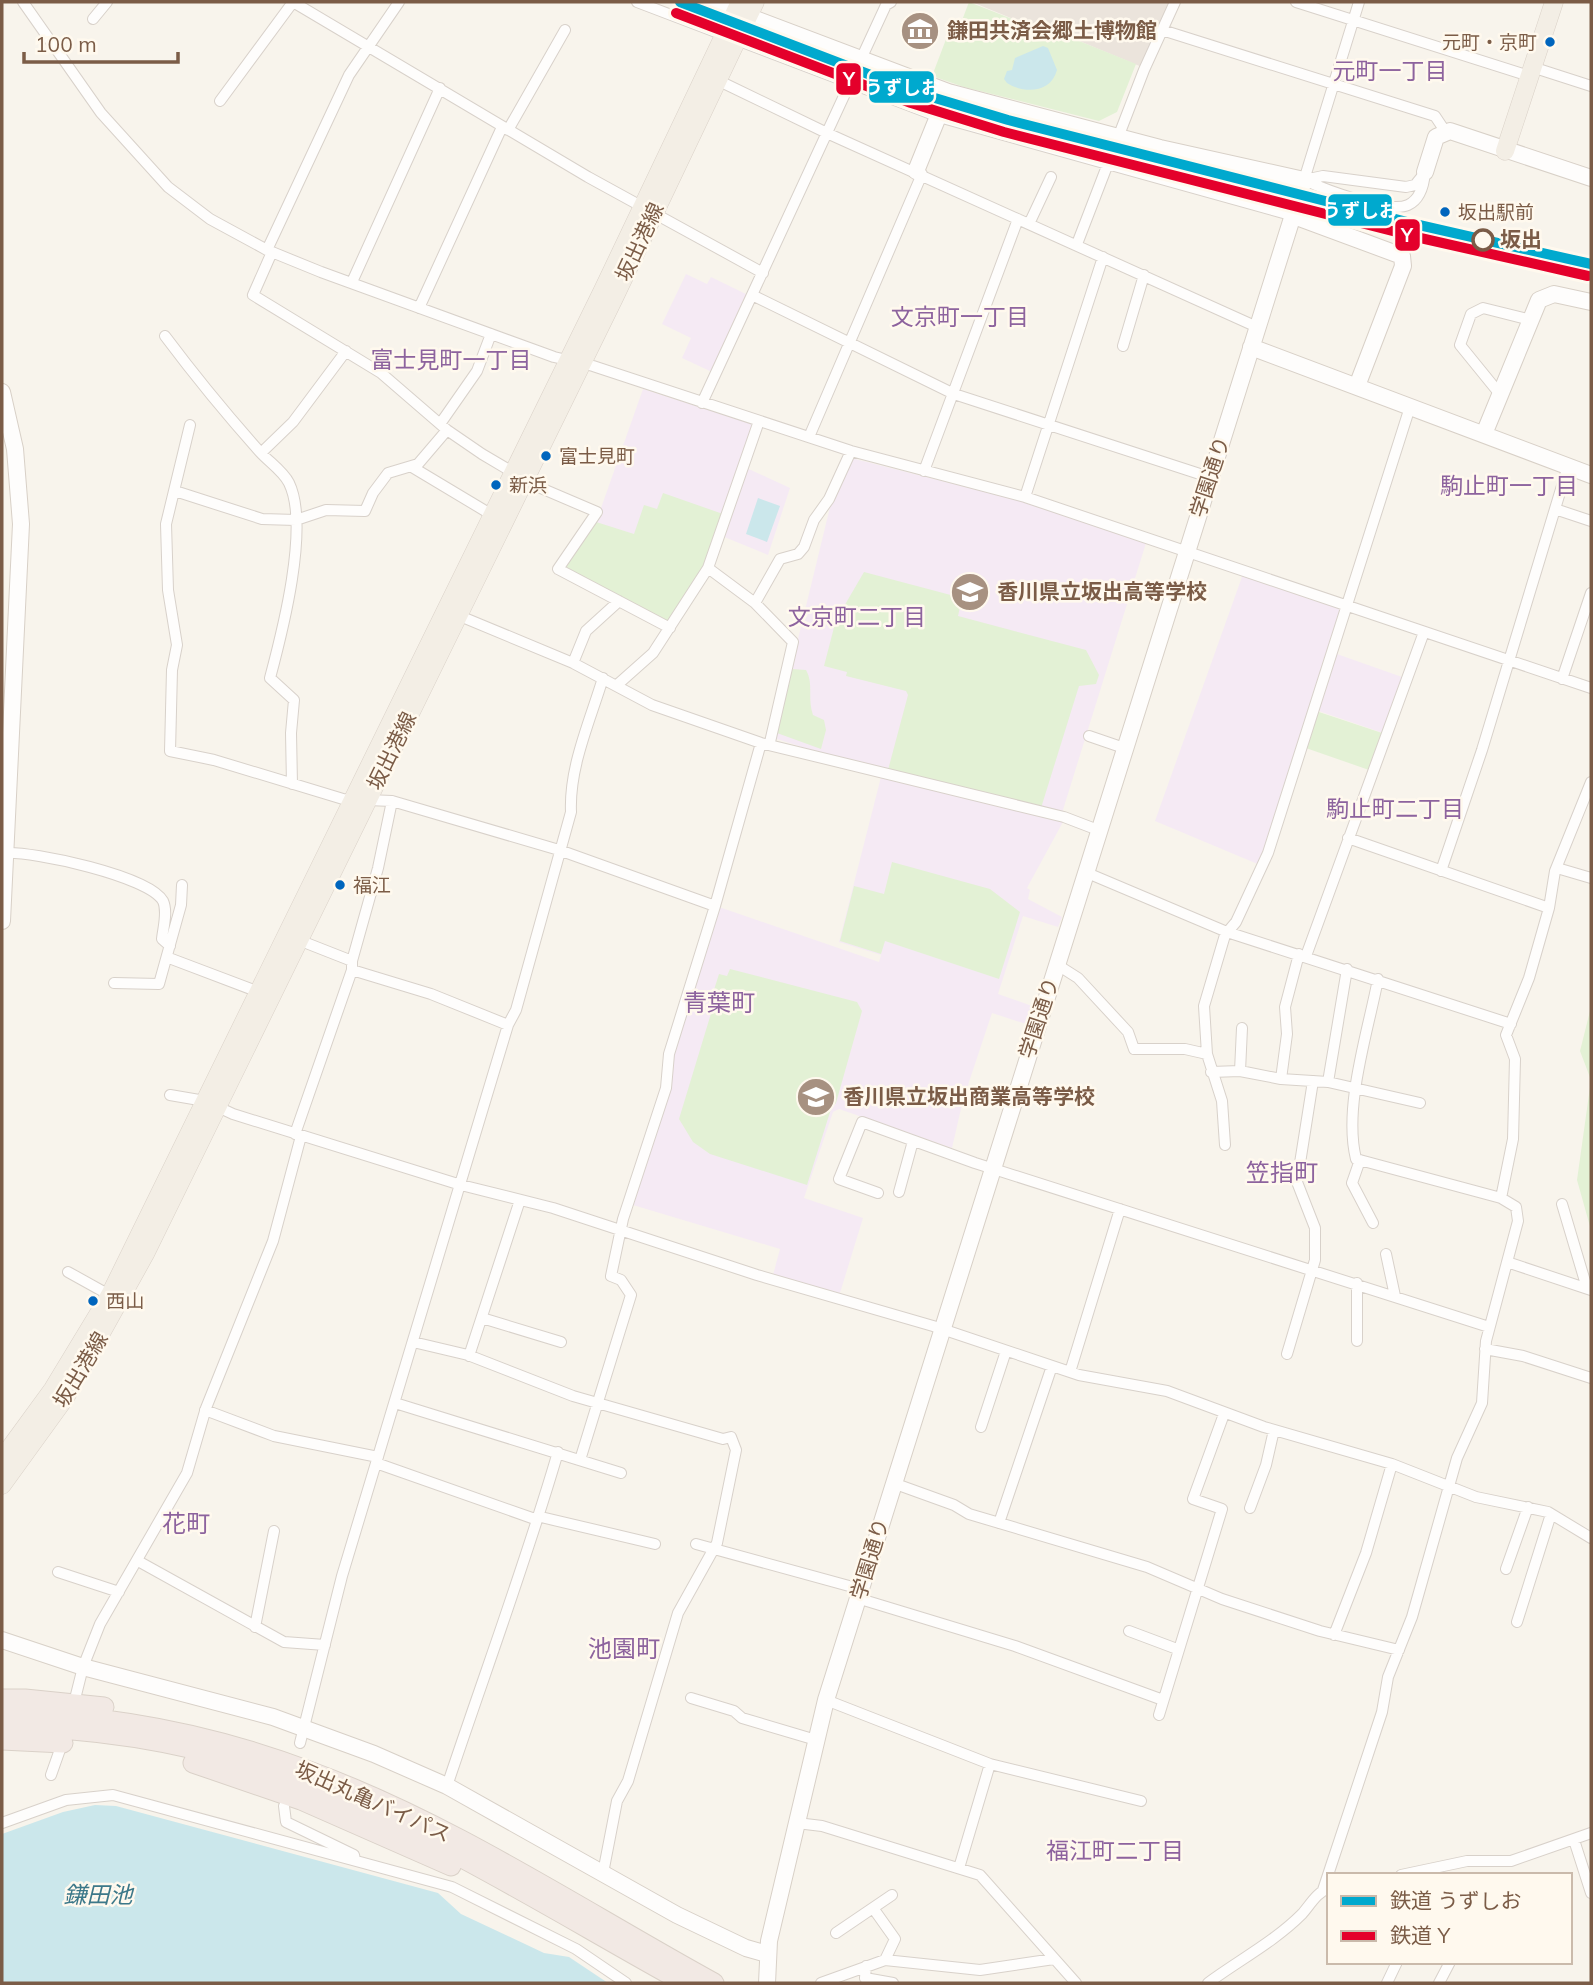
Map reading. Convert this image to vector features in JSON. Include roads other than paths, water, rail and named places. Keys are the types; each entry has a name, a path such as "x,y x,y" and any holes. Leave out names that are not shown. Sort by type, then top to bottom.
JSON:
{"highway":[{"path":"2,1699 73,1705 211,1728 266,1743 354,1777 429,1817 615,1926"},
{"name":"坂出丸亀バイパス","path":"2,1713 81,1717 138,1725 241,1748 299,1767 420,1821 615,1926 685,1983"},
{"name":"坂出丸亀バイパス","path":"2,1726 135,1738 247,1764 359,1807 549,1906 713,1983"},
{"path":"2,1740 63,1739 155,1755 250,1780 549,1906"}],"main road":[{"path":"1505,151 1554,2"},
{"name":"坂出港線","path":"2,1485 65,1398 116,1298 452,613 518,476 569,360 648,210 744,8"},
{"name":"坂出港線","path":"452,613 492,514 518,476"},
{"name":"坂出港線","path":"2,1459 116,1298"}],"street":[{"path":"23,2 101,113 168,187 210,219 270,251 419,308 569,360 851,451 1025,497 1591,688"},
{"path":"93,19 107,2"},
{"path":"220,101 293,2 505,128 763,273"},
{"path":"399,2 349,75 253,295 381,373 444,427 518,476 597,512 558,569 670,628"},
{"path":"637,2 939,117 1294,216 1402,256 1403,266 1357,386"},
{"path":"710,2 744,8 861,61 948,92 1118,137 1304,180 1340,195 1403,207 1415,200 1424,182 1424,172 1436,137 1445,131"},
{"path":"1077,244 1118,137 1175,2"},
{"path":"1296,2 1531,72 1591,86"},
{"path":"1304,180 1359,2"},
{"path":"702,403 829,134 885,3"},
{"path":"419,308 505,128 565,30"},
{"path":"1162,30 1434,116 1445,131 1591,178"},
{"path":"712,78 829,134 1257,327"},
{"path":"352,282 440,88"},
{"path":"809,437 919,173 948,92"},
{"path":"1304,180 1323,176 1412,187 1424,172"},
{"path":"1030,224 1051,177"},
{"name":"学園通り","path":"767,1983 767,1954 826,1700 991,1167 1304,180"},
{"path":"924,471 1017,219"},
{"path":"1025,497 1103,257"},
{"path":"1123,346 1144,275"},
{"path":"1484,434 1539,300 1548,294 1591,302"},
{"path":"752,295 850,342 912,376 954,394 1209,477"},
{"path":"1499,393 1462,352 1461,338 1471,314 1483,308 1531,320"},
{"path":"175,491 262,519 296,520 326,510 365,511 373,493 388,473 412,467 432,451 477,371 491,334"},
{"path":"165,336 261,453 289,482 296,520 291,596 270,678 295,700 291,733 292,784"},
{"path":"1251,347 1591,475"},
{"path":"261,453 293,422 346,351"},
{"path":"2,392 15,449 21,524 2,921"},
{"path":"1225,1145 1222,1101 1207,1054 1204,1006 1227,932 1236,922 1268,853 1410,407"},
{"path":"617,685 639,669 670,628 708,568 759,421"},
{"path":"190,425 166,524 168,590 177,645 172,670 170,751 214,760 292,784 361,799 392,801 559,850 715,906"},
{"path":"755,603 780,559 798,554 804,547 814,520 829,499 851,451"},
{"path":"1441,871 1482,750 1568,466"},
{"path":"412,467 492,514"},
{"path":"1555,509 1591,521"},
{"path":"580,1460 631,1295 621,1280 611,1276 620,1230 666,1088 669,1054 765,743 793,642 755,603 708,568"},
{"path":"1562,679 1591,593"},
{"path":"573,663 586,631 619,601"},
{"path":"452,613 573,663 652,705 765,743 1064,817 1098,830"},
{"path":"1281,1079 1287,1034 1285,1007 1424,632"},
{"path":"302,1735 342,1576 508,1025 516,1010 571,812 574,772 603,678"},
{"path":"1089,736 1124,748"},
{"path":"1501,1198 1513,1139 1515,1059 1506,1036 1549,908 1557,868 1591,782"},
{"path":"73,1705 83,1667 100,1624 138,1561 155,1524 187,1473 205,1410 273,1241 298,1135 352,966 378,869 392,801"},
{"path":"1348,838 1549,908"},
{"path":"5,853 104,870 151,891 163,900 166,909 162,939 170,946"},
{"path":"1557,868 1591,878"},
{"path":"1085,872 1227,932 1511,1024"},
{"path":"114,983 159,984 169,958 183,895 182,886"},
{"path":"293,938 352,966 508,1025"},
{"path":"169,958 266,995"},
{"path":"1056,964 1078,978 1128,1032 1134,1049 1185,1049 1207,1054"},
{"path":"1328,1082 1347,969"},
{"path":"1331,1873 1382,1712 1388,1677 1412,1617 1461,1447 1482,1403 1489,1326 1519,1213 1513,1204 1501,1198 1356,1159 1351,1139 1351,1108 1378,979"},
{"path":"1240,1071 1242,1028"},
{"path":"1211,1072 1240,1071 1281,1079 1328,1082 1420,1103"},
{"path":"1287,1354 1313,1269 1315,1228 1297,1182 1312,1080"},
{"path":"170,1096 212,1104 298,1135 620,1230 1103,1382 1151,1386 1274,1430 1392,1464 1502,1504 1528,1507 1551,1514 1591,1538"},
{"path":"878,1193 839,1179 862,1122 1120,1209 1489,1326"},
{"path":"899,1192 913,1141"},
{"path":"1360,1160 1352,1183 1373,1223"},
{"path":"469,1356 520,1200"},
{"path":"1562,1204 1589,1289"},
{"path":"1070,1372 1120,1209"},
{"path":"1386,1254 1395,1296"},
{"path":"1507,1262 1589,1289"},
{"path":"68,1272 116,1298"},
{"path":"1357,1283 1357,1341"},
{"path":"482,1318 561,1342"},
{"path":"413,1342 469,1356 573,1396 723,1439 731,1437 736,1450 714,1549 678,1613 631,1771 617,1801 603,1873"},
{"path":"1485,1349 1523,1356 1591,1378"},
{"path":"981,1427 1006,1351"},
{"path":"999,1523 1052,1366"},
{"path":"394,1403 621,1473"},
{"path":"205,1410 274,1436 377,1460 537,1518 655,1544"},
{"path":"1158,1715 1223,1509 1193,1499 1224,1413"},
{"path":"1250,1508 1266,1465 1274,1430"},
{"path":"447,1786 515,1593 558,1452"},
{"path":"1334,1635 1366,1553 1392,1464"},
{"path":"893,1483 999,1523 1147,1567 1196,1588 1334,1635 1399,1650"},
{"path":"1506,1569 1528,1507"},
{"path":"1517,1622 1551,1514"},
{"path":"255,1627 274,1531"},
{"path":"696,1544 859,1593 1163,1700"},
{"path":"138,1561 284,1642 325,1645"},
{"path":"58,1572 119,1592"},
{"path":"1129,1631 1177,1649"},
{"path":"2,1640 302,1735 447,1786 677,1914 746,1948 767,1954"},
{"path":"691,1698 734,1711 743,1718 816,1740"},
{"path":"826,1700 990,1765 1141,1801"},
{"path":"51,1775 63,1739"},
{"path":"959,1868 990,1765"},
{"path":"2,1823 66,1800 113,1795 467,1893 576,1949 625,1983"},
{"path":"284,1805 286,1822 354,1855 355,1861"},
{"path":"797,1822 822,1826 979,1875 1076,1983"},
{"path":"1411,1873 1467,1861 1511,1861 1591,1833"},
{"path":"1574,1840 1591,1893"},
{"path":"1208,1983 1269,1944 1326,1889"},
{"path":"836,1933 892,1895"},
{"path":"873,1908 895,1940 885,1960"},
{"path":"821,1983 885,1960 980,1970 1054,1959"},
{"path":"1387,1983 1396,1964"},
{"path":"1439,1983 1450,1964"},
{"path":"866,1966 865,1978 893,1983"}],"water":[{"path":"1043,46 1048,48 1057,70 1054,78 1043,87 1029,90 1007,83 1004,79 1007,71 1012,70 1015,58"},
{"path":"758,498 780,506 767,542 746,534"},
{"name":"鎌田池","path":"95,1805 116,1806 438,1893 461,1914 544,1953 569,1957 608,1983 2,1983 2,1834 63,1812"}],"railway":[{"path":"1248,188 1417,231 1591,269"}],"rail line":[{"name":"うずしお","path":"680,2 915,92 1008,120 1419,225 1591,264"},
{"name":"Y","path":"676,13 911,103 1004,132 1416,237 1588,276"}],"place":[{"name":"鎌田共済会郷土博物館","path":"920,31"},
{"name":"元町・京町","path":"1550,42"},
{"name":"坂出駅前","path":"1445,212"},
{"name":"坂出","path":"1483,240"},
{"name":"富士見町","path":"546,456"},
{"name":"新浜","path":"496,485"},
{"name":"香川県立坂出高等学校","path":"970,592"},
{"name":"福江","path":"340,885"},
{"name":"香川県立坂出商業高等学校","path":"816,1097"},
{"name":"西山","path":"93,1301"}],"district":[{"name":"元町一丁目","path":"1390,71"},
{"name":"文京町一丁目","path":"960,317"},
{"name":"富士見町一丁目","path":"451,360"},
{"name":"駒止町一丁目","path":"1509,486"},
{"name":"文京町二丁目","path":"857,617"},
{"name":"駒止町二丁目","path":"1395,809"},
{"name":"青葉町","path":"719,1003"},
{"name":"笠指町","path":"1282,1173"},
{"name":"花町","path":"186,1524"},
{"name":"池園町","path":"624,1649"},
{"name":"福江町二丁目","path":"1115,1851"}]}
